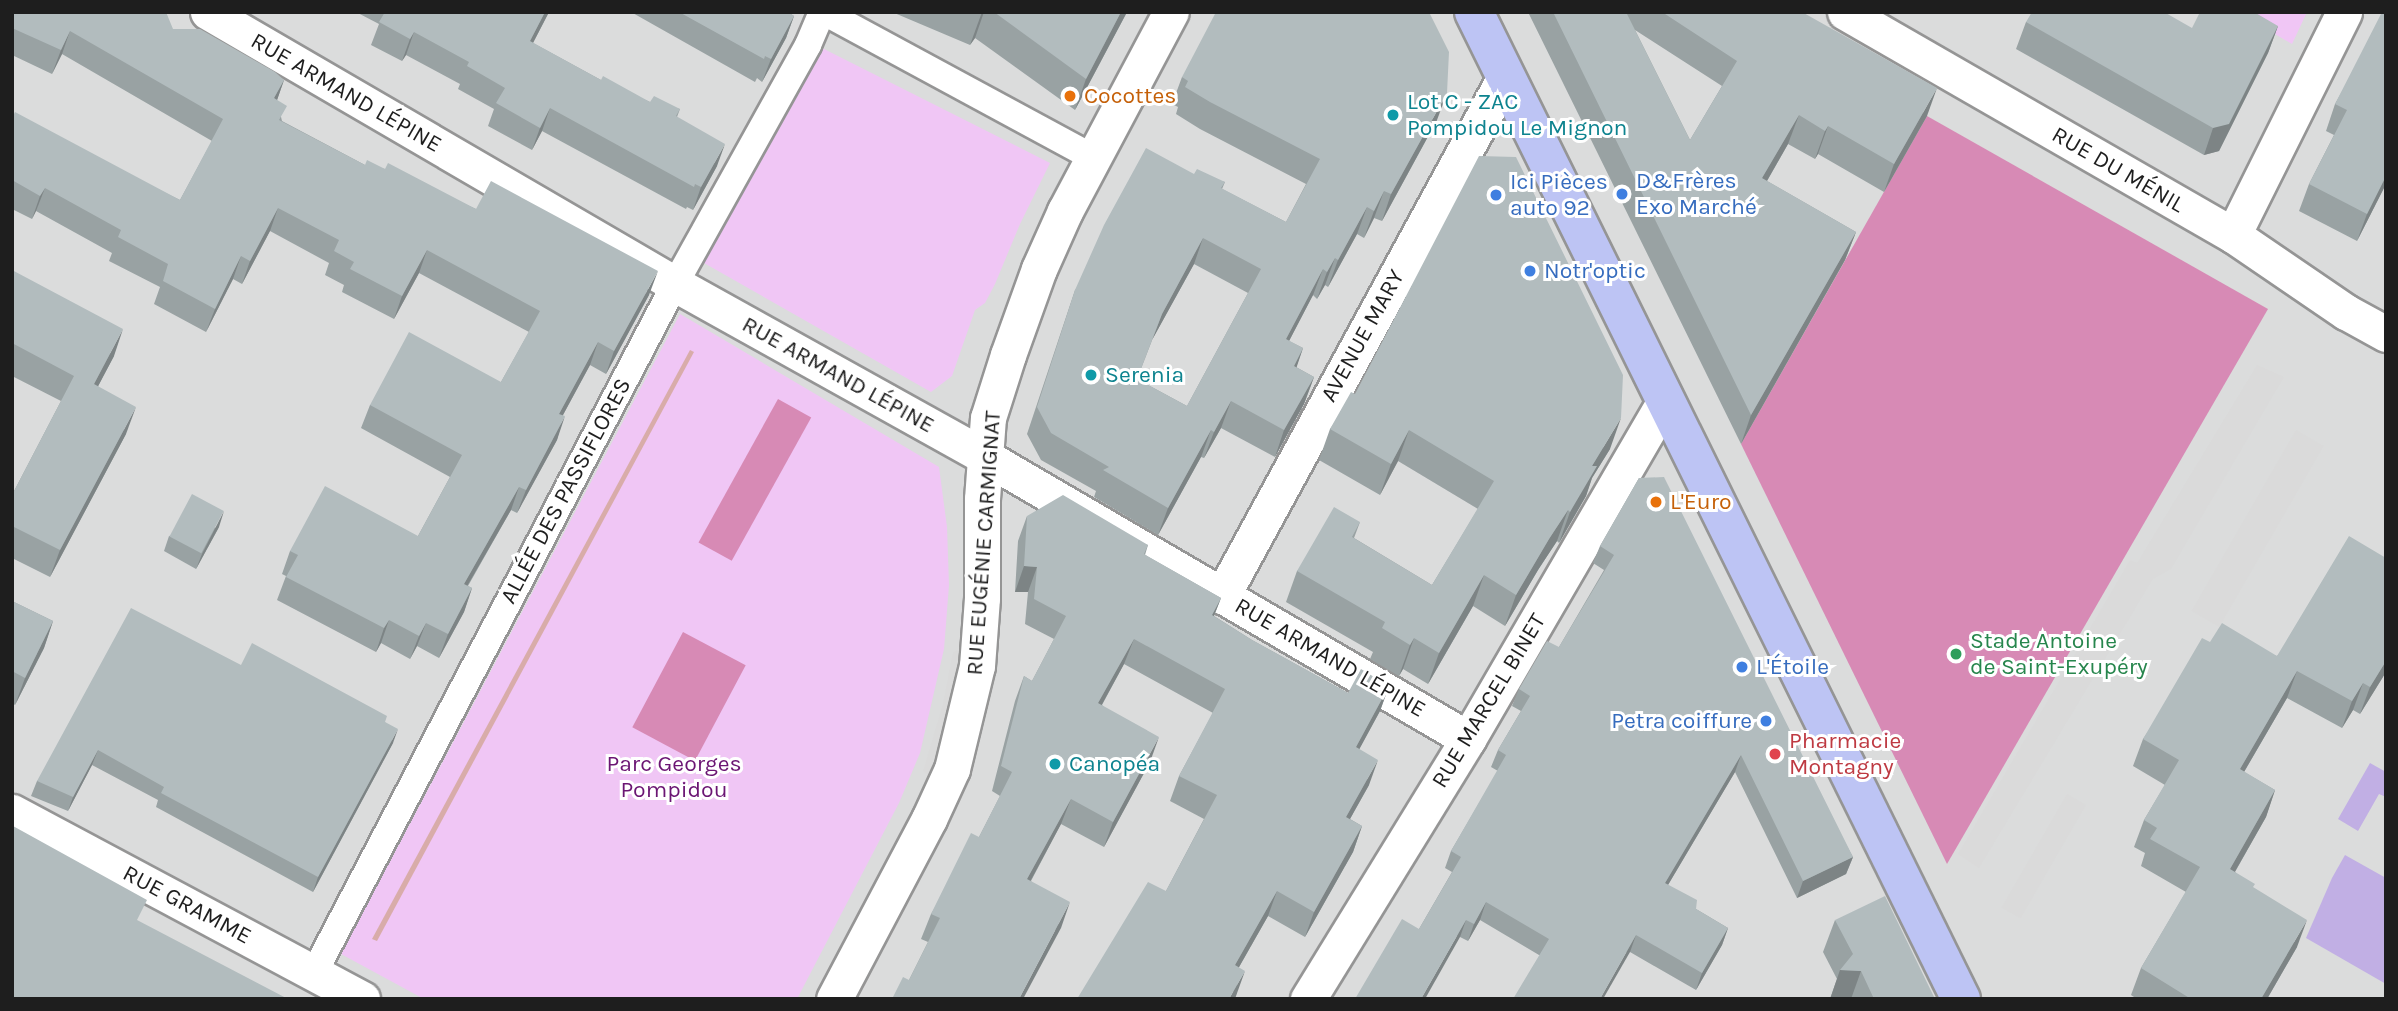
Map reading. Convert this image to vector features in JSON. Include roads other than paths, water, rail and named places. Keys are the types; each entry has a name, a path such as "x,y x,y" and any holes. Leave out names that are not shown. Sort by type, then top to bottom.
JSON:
{"main road":[{"path":"1474,12 1961,999"}],"street":[{"name":"RUE ARMAND LÉPINE","path":"208,12 675,284 987,458 1468,738"},
{"name":"ALLÉE DES PASSIFLORES","path":"314,972 675,284 808,46 823,12 1094,158"},
{"name":"RUE EUGÉNIE CARMIGNAT","path":"834,999 929,820 952,769 977,666 982,597 982,499 988,418 1024,310 1065,211 1171,12"},
{"name":"RUE DU MÉNIL","path":"1845,12 2234,235 2346,312 2386,334"},
{"path":"2234,235 2344,12"},
{"name":"AVENUE MARY","path":"1222,596 1504,77"},
{"name":"RUE MARCEL BINET","path":"1308,999 1468,738 1665,400"},
{"name":"RUE GRAMME","path":"12,812 362,999"}],"place":[{"name":"Cocottes","path":"1070,96"},
{"name":"Lot C - ZAC Pompidou Le Mignon","path":"1393,115"},
{"name":"D&Frères Exo Marché","path":"1622,194"},
{"name":"Ici Pièces auto 92","path":"1496,195"},
{"name":"Notr'optic","path":"1530,271"},
{"name":"Serenia","path":"1091,375"},
{"name":"L'Euro","path":"1656,502"},
{"name":"Stade Antoine de Saint-Exupéry","path":"1956,654"},
{"name":"L'Étoile","path":"1742,667"},
{"name":"Petra coiffure","path":"1766,721"},
{"name":"Pharmacie Montagny","path":"1775,754"},
{"name":"Canopéa","path":"1055,764"}],"park label":[{"name":"Parc Georges Pompidou","path":"674,777"}]}
